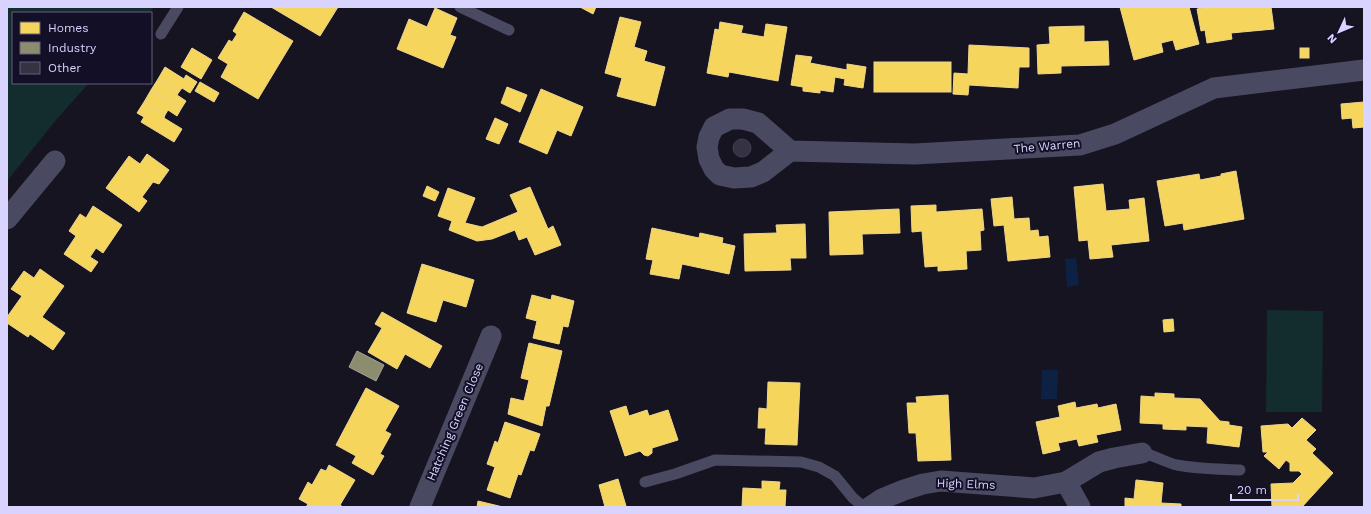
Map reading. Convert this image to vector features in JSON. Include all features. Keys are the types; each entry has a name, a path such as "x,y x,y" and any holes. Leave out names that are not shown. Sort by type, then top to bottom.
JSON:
{"street":[{"name":"The Warren","path":"790,151 915,154 1080,145 1115,134 1214,88 1364,70"},
{"path":"7,219 55,161"},
{"name":"Hatching Green Close","path":"420,507 491,336"},
{"name":"High Elms","path":"870,507 882,499 904,490 923,484 941,481 1034,488 1066,482 1099,462 1142,453"},
{"path":"1066,482 1080,507"}],"lane":[{"path":"161,34 178,7"},
{"path":"460,7 509,30"},
{"path":"1142,453 1152,454 1175,465 1194,468 1240,470"},
{"path":"645,482 675,474 715,460 801,462 819,467 835,476 853,498 864,507"}],"green space":[{"path":"7,7 154,7 151,12 12,12 12,84 88,84 56,120 7,181"},
{"path":"1267,310 1323,311 1322,412 1266,412"}],"water":[{"path":"1076,258 1079,285 1067,287 1065,259"},
{"path":"1042,370 1058,370 1057,399 1041,399"}],"building: Homes":[{"path":"271,7 338,7 320,36"},
{"path":"580,7 596,7 593,14"},
{"path":"1120,7 1189,7 1199,44 1176,50 1173,40 1161,43 1163,52 1134,60"},
{"path":"1207,7 1271,7 1274,29 1231,33 1232,39 1207,43 1205,30 1201,31 1197,9"},
{"path":"435,8 457,18 450,35 456,37 443,68 397,49 409,19 427,27"},
{"path":"244,12 293,41 258,99 221,77 228,64 218,58 229,40 232,42 237,34 233,31"},
{"path":"620,17 641,22 634,47 647,51 644,61 665,67 655,106 617,96 622,78 605,73"},
{"path":"720,22 743,26 741,33 764,37 766,24 787,27 778,81 729,72 728,77 707,73 715,29 719,30"},
{"path":"1084,26 1084,42 1108,41 1109,65 1061,66 1061,73 1038,74 1037,45 1050,44 1049,27"},
{"path":"969,45 1029,48 1029,67 1019,67 1018,88 969,85 968,95 953,94 954,73 968,74"},
{"path":"192,48 212,60 201,79 181,67"},
{"path":"1300,48 1309,48 1309,58 1300,58"},
{"path":"796,55 812,57 810,63 847,70 847,64 866,67 863,88 844,85 845,79 835,77 833,92 820,90 820,93 803,91 803,87 791,85"},
{"path":"874,62 951,62 951,92 874,92"},
{"path":"165,67 184,79 186,75 197,82 190,93 182,88 179,92 158,79"},
{"path":"158,79 179,92 177,95 186,101 181,109 151,90"},
{"path":"200,82 219,93 214,102 195,91"},
{"path":"507,87 527,95 520,112 501,103"},
{"path":"541,89 583,107 571,136 557,130 547,154 519,142"},
{"path":"151,90 181,109 177,116 168,110 165,115 144,102"},
{"path":"144,102 165,115 164,118 182,129 174,142 141,122 144,117 137,113"},
{"path":"1364,102 1364,127 1353,128 1352,118 1342,119 1341,104"},
{"path":"495,118 508,124 499,144 486,139"},
{"path":"147,154 169,170 159,184 153,182 142,197 147,201 139,212 106,188 129,156 140,164"},
{"path":"1236,171 1244,219 1184,230 1183,223 1165,226 1157,181 1199,174 1200,180 1221,176 1221,174"},
{"path":"1103,184 1106,211 1130,209 1129,200 1144,198 1149,241 1111,245 1113,257 1090,259 1088,240 1079,241 1074,187"},
{"path":"427,186 439,192 435,201 423,196"},
{"path":"530,187 548,229 553,226 561,245 535,255 527,237 519,240 515,230 492,239 477,241 449,230 452,221 438,216 448,188 475,198 465,223 482,227 518,212 510,195"},
{"path":"1012,197 1014,219 1029,218 1030,231 1038,230 1039,237 1048,236 1050,257 1008,261 1004,225 994,226 991,199"},
{"path":"936,205 936,212 982,209 984,230 980,231 981,250 966,251 967,269 938,271 938,266 925,267 922,231 912,232 911,206"},
{"path":"93,206 122,225 103,253 96,248 90,257 98,262 91,272 64,254 76,236 69,231 80,214 86,218"},
{"path":"899,209 900,233 862,234 863,254 830,255 829,212"},
{"path":"805,224 806,258 790,258 791,270 745,271 744,234 777,233 776,225"},
{"path":"652,228 699,238 700,233 723,238 722,243 735,246 729,274 682,264 679,279 650,274 653,260 646,259"},
{"path":"422,264 474,280 466,307 443,300 436,322 407,313"},
{"path":"40,269 64,286 42,317 65,333 53,350 30,334 28,337 7,323 7,317 22,296 11,289 24,271 34,278"},
{"path":"532,295 551,300 552,295 574,301 568,327 563,326 559,344 533,338 537,321 526,318"},
{"path":"382,312 442,346 430,368 405,354 397,369 368,352 382,328 375,324"},
{"path":"1173,319 1174,331 1164,332 1163,320"},
{"path":"529,343 562,351 549,406 546,406 542,426 508,414 511,398 524,401 529,380 521,378"},
{"path":"768,382 800,383 797,445 765,444 766,428 758,428 759,408 767,409"},
{"path":"366,388 399,406 385,431 391,434 380,454 384,456 373,475 352,463 356,456 336,445"},
{"path":"1155,393 1174,394 1174,398 1200,399 1220,421 1229,422 1229,425 1242,427 1239,447 1207,443 1208,427 1186,426 1186,430 1163,429 1163,424 1140,423 1141,396 1155,397"},
{"path":"948,395 951,460 918,461 916,433 909,433 907,403 917,403 916,397"},
{"path":"1075,402 1076,408 1097,404 1098,408 1116,404 1121,430 1096,435 1098,442 1079,446 1077,439 1058,443 1060,450 1043,454 1036,422 1060,417 1058,406"},
{"path":"626,406 629,416 647,410 649,416 668,410 678,440 652,448 652,453 648,456 644,455 640,451 625,456 610,411"},
{"path":"1302,418 1316,430 1306,440 1316,449 1312,453 1333,473 1302,507 1272,507 1271,484 1293,483 1302,474 1299,471 1290,471 1290,463 1286,460 1279,469 1264,456 1268,452 1263,452 1261,426 1288,424 1292,428"},
{"path":"505,422 540,434 534,451 530,450 521,475 518,474 510,498 487,490 495,467 487,464 495,441 498,443"},
{"path":"329,465 355,480 340,505 343,507 306,507 308,504 299,499 308,482 312,485 321,469 326,471"},
{"path":"618,479 626,506 605,507 599,485"},
{"path":"1136,480 1163,483 1161,503 1181,504 1181,507 1125,507 1125,498 1134,499"},
{"path":"762,481 780,482 779,490 786,490 785,507 742,507 743,488 762,489"},
{"path":"478,501 503,507 477,507"}],"building: Industry":[{"path":"357,351 384,365 376,381 349,367"}],"building: Other":[{"path":"742,139 748,142 751,148 748,154 742,157 736,154 733,148 736,142"}]}
